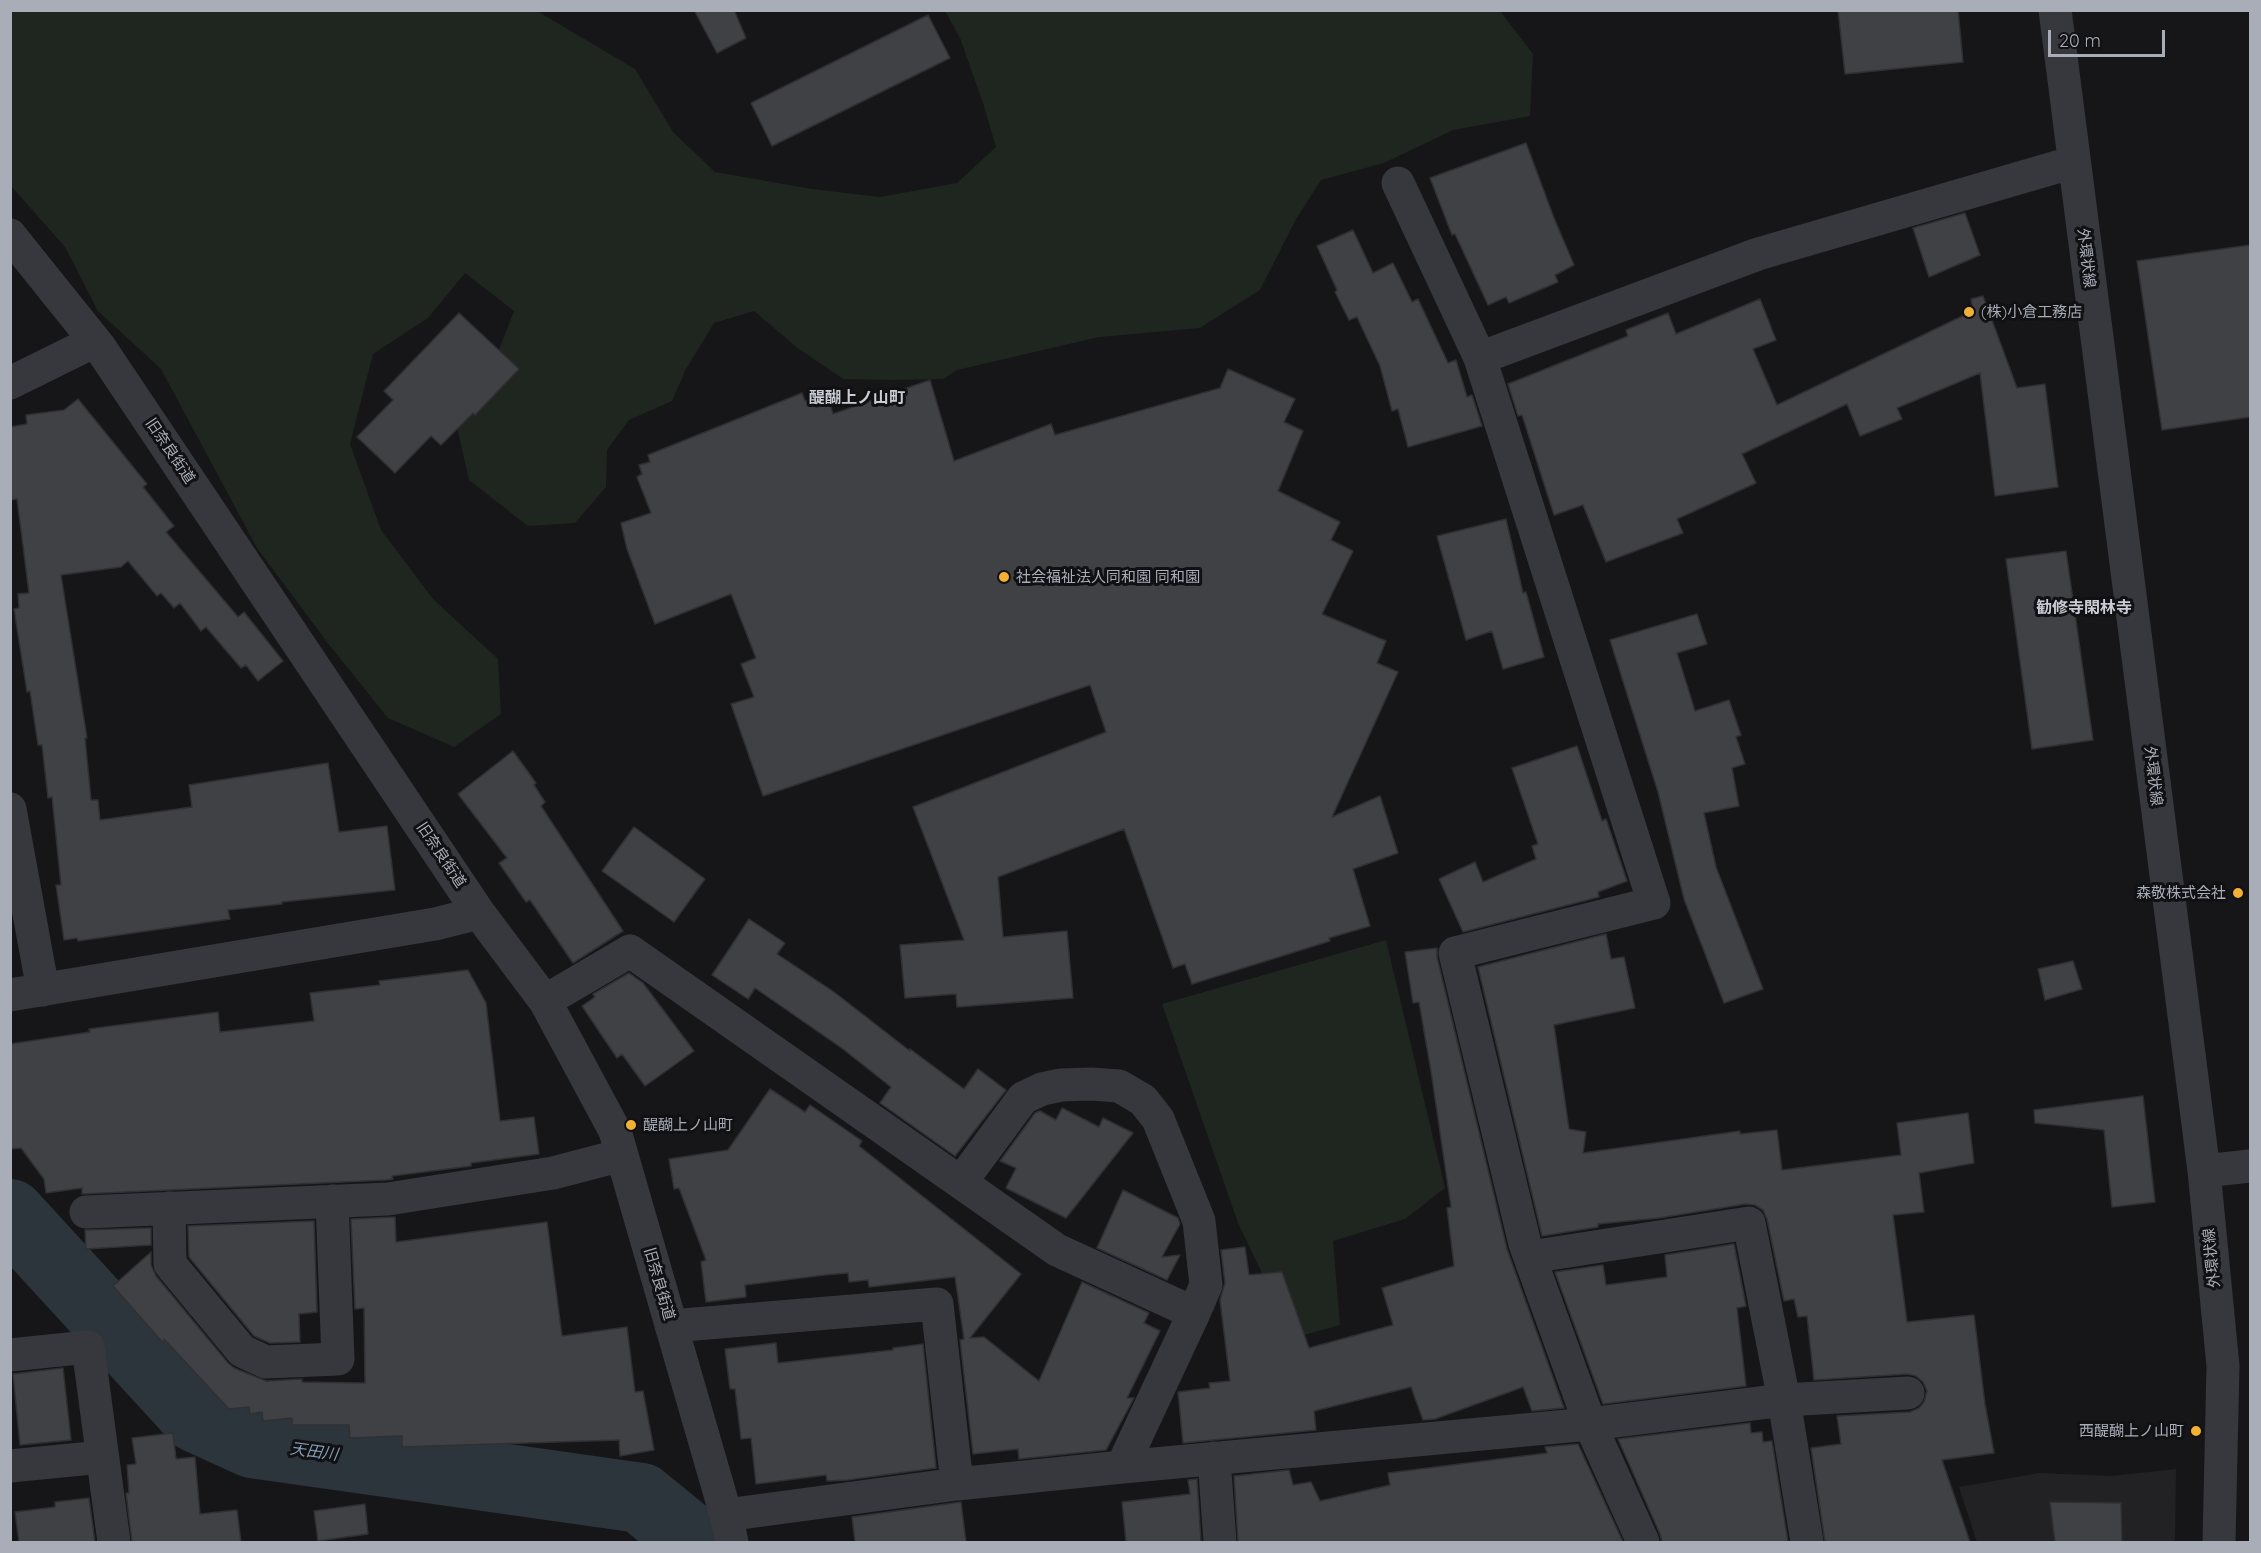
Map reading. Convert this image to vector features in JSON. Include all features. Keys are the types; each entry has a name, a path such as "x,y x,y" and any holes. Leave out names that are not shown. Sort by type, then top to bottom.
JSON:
{"street":[{"name":"外環状線","path":"2055,10 2204,1171 2223,1366 2219,1542"},
{"path":"1480,358 1758,254 2074,162"},
{"path":"1398,183 1480,358 1654,903 1455,953 1522,1233 1590,1424 1643,1542"},
{"name":"旧奈良街道","path":"10,235 95,341 479,913 545,1001 615,1131 729,1528"},
{"path":"10,383 95,341"},
{"path":"10,809 43,990"},
{"path":"10,995 435,924 479,913"},
{"path":"545,1001 630,951 1057,1250 1194,1313"},
{"path":"961,1182 1023,1098 1061,1085 1119,1086 1143,1100 1158,1119 1199,1221 1206,1285 1122,1467"},
{"path":"86,1212 388,1199 552,1173 622,1155"},
{"path":"2204,1171 2250,1166"},
{"path":"169,1208 170,1264 242,1351 266,1362 338,1359 332,1201"},
{"path":"1530,1257 1749,1223 1784,1400 1807,1542"},
{"path":"671,1326 937,1304 957,1484"},
{"path":"10,1355 88,1347 114,1542"},
{"path":"729,1528 957,1484 1590,1424 1784,1400 1908,1393"},
{"path":"10,1466 102,1457"},
{"path":"1214,1458 1220,1542"}],"shaded area":[{"path":"10,11 537,11 635,69 673,132 715,172 812,189 880,197 957,183 996,147 960,38 945,11 1500,11 1533,54 1530,116 1453,130 1384,163 1321,180 1296,219 1260,290 1200,328 1099,337 957,370 943,379 893,380 843,379 799,349 754,311 714,323 686,369 672,401 629,420 607,450 606,487 575,523 528,526 469,480 457,427 490,373 514,311 465,273 428,318 373,354 350,444 381,530 433,599 498,659 501,714 454,747 388,718 330,646 257,548 161,369 98,311 65,247 11,186"},
{"path":"1386,940 1445,1188 1405,1219 1333,1241 1340,1325 1293,1338 1238,1223 1162,1004"},
{"path":"2176,1469 2175,1542 1977,1542 1959,1487 2039,1473 2111,1476"}],"building":[{"path":"694,10 734,10 746,38 717,53"},
{"path":"1838,10 1958,10 1963,62 1845,74"},
{"path":"928,15 950,58 772,146 751,103"},
{"path":"1526,143 1574,265 1555,275 1558,282 1509,303 1506,297 1488,305 1455,234 1452,235 1430,178"},
{"path":"1965,213 1980,255 1929,277 1913,228"},
{"path":"1353,230 1373,273 1393,263 1412,302 1418,299 1448,363 1456,360 1467,397 1472,395 1482,426 1408,447 1398,409 1392,411 1380,366 1357,317 1349,320 1317,246"},
{"path":"2250,245 2250,417 2162,430 2137,261"},
{"path":"1983,296 2017,388 2045,384 2058,487 1995,496 1980,373 1897,408 1902,419 1860,436 1847,404 1742,454 1756,483 1677,519 1683,533 1606,562 1583,505 1554,515 1522,415 1518,416 1508,384 1628,336 1626,330 1668,313 1676,334 1760,299 1776,340 1753,349 1777,405 1973,311 1971,299"},
{"path":"459,313 519,369 475,415 473,413 441,445 431,436 395,473 357,437 393,400 384,391"},
{"path":"1228,369 1295,399 1284,422 1303,431 1278,491 1340,522 1331,540 1353,551 1322,614 1386,641 1377,663 1398,672 1332,817 1380,796 1398,853 1353,869 1370,926 1329,938 1330,941 1192,984 1185,964 1173,968 1124,829 998,877 1003,937 1067,931 1073,998 957,1007 956,994 905,998 900,945 964,940 913,807 1106,732 1090,685 763,796 731,704 754,697 741,664 756,658 731,594 655,624 627,549 621,523 651,513 637,477 642,474 639,465 650,462 648,455 802,393 805,401 827,394 833,414 930,380 954,461 1051,424 1055,435 1220,388"},
{"path":"78,399 147,484 143,487 174,526 166,532 238,617 244,612 283,661 258,681 246,665 241,668 206,627 201,631 180,603 174,608 161,593 157,596 128,561 121,567 61,575 87,738 85,738 91,800 98,800 100,820 192,807 189,785 328,763 339,832 387,826 395,890 228,910 230,919 78,941 77,938 64,940 56,885 61,885 52,797 48,798 42,745 38,745 30,691 27,692 14,609 19,608 18,594 29,593 17,499 10,500 10,427 27,424 26,415 64,410"},
{"path":"1506,519 1523,593 1526,592 1544,657 1503,669 1492,631 1466,640 1437,536"},
{"path":"2066,551 2093,740 2032,749 2006,559"},
{"path":"1697,614 1707,644 1677,653 1695,711 1729,700 1741,735 1736,737 1745,764 1732,768 1739,806 1704,813 1716,867 1763,989 1724,1003 1684,899 1658,792 1610,640"},
{"path":"1577,746 1602,821 1606,819 1627,881 1598,892 1599,897 1463,932 1439,879 1475,862 1483,882 1536,859 1532,846 1538,844 1512,768"},
{"path":"513,751 536,783 534,785 545,802 541,806 623,931 573,963 530,900 526,902 499,863 507,858 458,794"},
{"path":"634,827 705,879 674,922 602,871"},
{"path":"749,919 785,943 777,954 834,992 910,1051 910,1049 964,1089 978,1069 1006,1090 955,1156 880,1103 891,1087 843,1049 755,988 748,999 712,975"},
{"path":"1606,934 1611,959 1624,957 1635,1008 1554,1025 1569,1129 1586,1132 1583,1153 1740,1131 1740,1134 1777,1130 1782,1170 1901,1155 1897,1123 1968,1113 1974,1163 1919,1173 1924,1212 1893,1215 1907,1322 1974,1315 1985,1404 1994,1453 1942,1460 1970,1542 1825,1542 1811,1448 1841,1444 1837,1416 1910,1412 1919,1408 1924,1402 1927,1391 1923,1382 1916,1376 1908,1374 1814,1380 1807,1316 1798,1317 1794,1299 1784,1301 1767,1219 1763,1210 1755,1205 1746,1204 1659,1218 1598,1224 1598,1227 1542,1236 1478,967"},
{"path":"1437,948 1437,957 1507,1249 1564,1408 1532,1411 1523,1387 1435,1419 1423,1420 1411,1387 1314,1411 1316,1430 1183,1443 1178,1392 1210,1388 1209,1383 1230,1381 1220,1300 1225,1283 1221,1250 1245,1247 1249,1275 1282,1272 1309,1348 1393,1325 1382,1288 1454,1266 1447,1208 1451,1207 1431,1071 1419,1002 1413,1003 1405,952"},
{"path":"2073,961 2082,989 2045,1000 2038,969"},
{"path":"468,970 486,1003 500,1121 534,1117 539,1154 471,1163 471,1166 392,1176 393,1179 386,1180 82,1194 82,1188 46,1193 44,1179 21,1148 10,1149 10,1044 90,1032 89,1029 218,1012 220,1032 314,1021 310,993 380,985 379,981"},
{"path":"629,973 643,983 694,1051 645,1086 622,1054 617,1058 582,1006 595,997 593,994"},
{"path":"770,1089 805,1112 810,1105 862,1141 859,1146 1021,1274 970,1338 984,1337 1039,1381 1082,1282 1149,1313 1144,1323 1160,1331 1127,1398 1134,1398 1106,1450 1019,1459 1018,1449 973,1454 960,1340 964,1339 955,1277 869,1287 868,1280 849,1282 848,1273 825,1275 745,1285 746,1297 706,1302 701,1262 706,1260 679,1188 674,1189 669,1159 728,1150"},
{"path":"2143,1096 2155,1202 2112,1207 2104,1130 2035,1123 2034,1110"},
{"path":"1062,1108 1099,1127 1103,1118 1133,1133 1066,1218 1006,1188 1016,1168 1000,1161 1035,1113 1040,1111 1056,1120"},
{"path":"1123,1190 1178,1218 1180,1224 1162,1257 1180,1255 1167,1280 1097,1248"},
{"path":"395,1217 396,1242 547,1222 562,1336 627,1327 635,1392 643,1391 654,1450 620,1456 619,1440 402,1447 402,1436 350,1438 349,1425 292,1425 292,1418 263,1421 262,1412 250,1414 249,1407 229,1409 164,1339 164,1344 113,1286 151,1252 151,1265 156,1276 234,1368 266,1381 302,1379 302,1382 365,1383 364,1308 355,1309 351,1219"},
{"path":"314,1221 317,1312 299,1314 300,1342 270,1343 254,1336 189,1257 188,1226"},
{"path":"151,1228 151,1245 86,1249 85,1230"},
{"path":"1734,1244 1746,1306 1737,1308 1746,1386 1603,1404 1555,1272 1603,1265 1606,1285 1667,1277 1665,1255"},
{"path":"776,1343 778,1363 893,1350 893,1348 923,1344 936,1468 847,1480 827,1481 826,1475 756,1484 751,1438 741,1439 735,1389 730,1389 725,1349"},
{"path":"63,1368 71,1440 20,1445 13,1374"},
{"path":"1750,1423 1751,1433 1762,1432 1763,1442 1772,1441 1788,1542 1662,1542 1618,1439"},
{"path":"173,1433 176,1459 195,1457 200,1514 237,1510 241,1542 132,1542 126,1493 129,1493 127,1465 136,1464 132,1438"},
{"path":"1578,1444 1623,1542 1238,1542 1234,1476 1289,1470 1293,1485 1311,1482 1320,1501 1390,1485 1388,1473 1547,1453 1545,1447"},
{"path":"1197,1479 1201,1542 1126,1542 1122,1502 1190,1494 1188,1480"},
{"path":"89,1498 95,1542 19,1542 15,1512 55,1507 55,1502"},
{"path":"961,1502 966,1542 855,1542 852,1517"},
{"path":"2050,1502 2121,1503 2122,1542 2055,1542"},
{"path":"365,1504 368,1534 318,1541 314,1511"}],"waterway":[{"name":"天田川","path":"10,1214 197,1418 252,1443 641,1498 695,1542"}],"place":[{"name":"(株)小倉工務店","path":"1969,312"},
{"name":"社会福祉法人同和園 同和園","path":"1004,577"},
{"name":"森敬株式会社","path":"2238,893"},
{"name":"醍醐上ノ山町","path":"631,1125"},
{"name":"西醍醐上ノ山町","path":"2196,1431"}],"district":[{"name":"醍醐上ノ山町","path":"857,398"},
{"name":"勧修寺閑林寺","path":"2084,608"}]}
